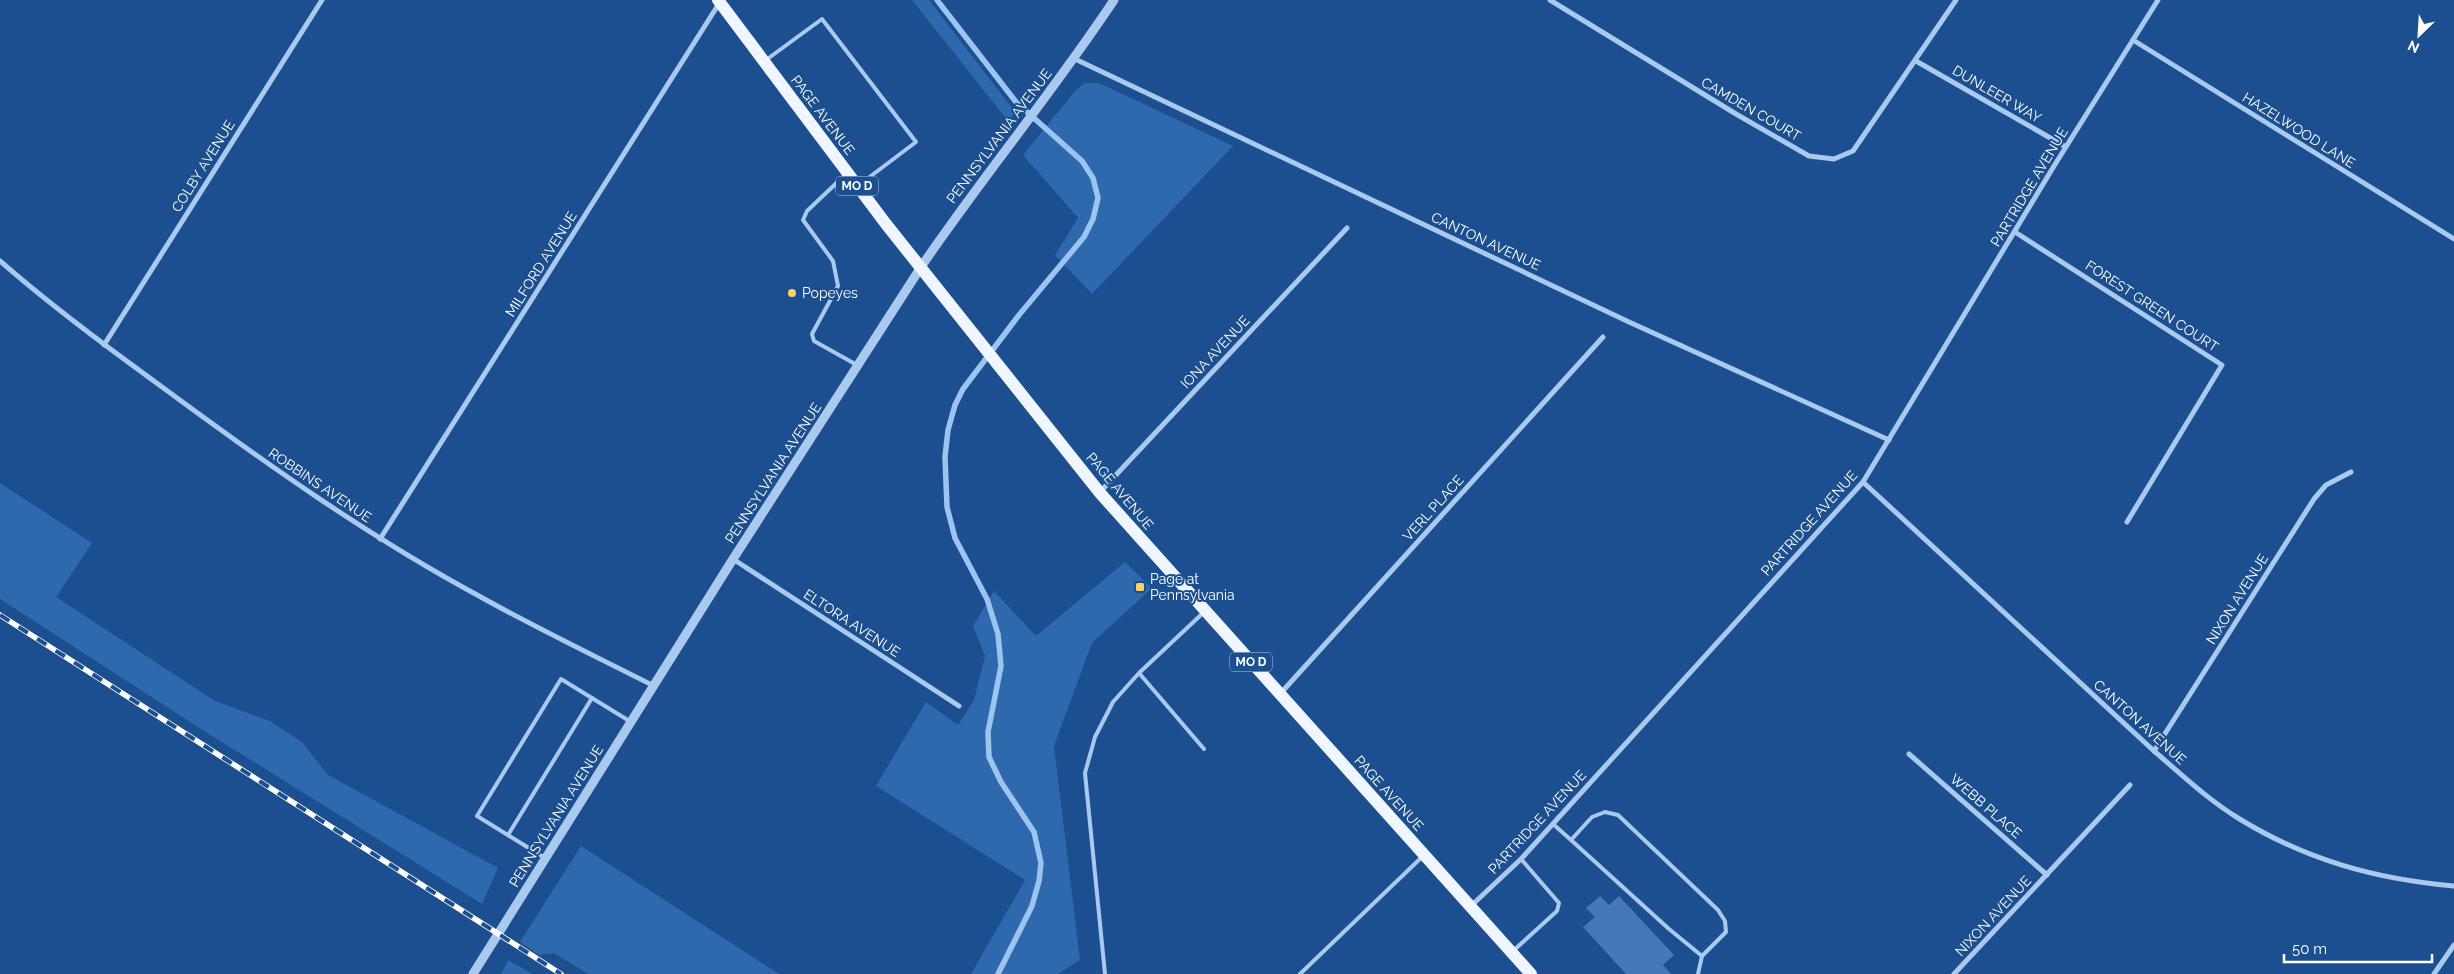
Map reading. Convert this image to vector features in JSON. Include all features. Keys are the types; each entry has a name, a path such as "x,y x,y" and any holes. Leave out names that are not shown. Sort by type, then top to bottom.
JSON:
{"main road":[{"name":"PAGE AVENUE","path":"719,1 847,173 1100,493 1531,974"}],"street":[{"name":"COLBY AVENUE","path":"104,345 322,0"},
{"name":"PENNSYLVANIA AVENUE","path":"474,974 733,559 921,267 950,223 1075,59 1114,0"},
{"name":"CAMDEN COURT","path":"1550,0 1736,114 1809,156 1834,159 1854,151 1956,0"},
{"name":"PARTRIDGE AVENUE","path":"1470,906 1521,859 1863,482 2066,147 2158,0"},
{"name":"MILFORD AVENUE","path":"380,538 719,1"},
{"name":"HAZELWOOD LANE","path":"2133,40 2454,239"},
{"name":"CANTON AVENUE","path":"1075,59 1629,322 1889,440"},
{"name":"DUNLEER WAY","path":"1916,61 2066,147"},
{"name":"IONA AVENUE","path":"1100,493 1347,228"},
{"name":"FOREST GREEN COURT","path":"2015,232 2222,365 2127,522"},
{"name":"ROBBINS AVENUE","path":"0,261 24,283 104,345 237,443 380,538 478,596 654,686"},
{"name":"VERL PLACE","path":"1280,694 1603,337"},
{"name":"NIXON AVENUE","path":"2154,751 2314,499 2326,485 2350,472"},
{"name":"CANTON AVENUE","path":"1863,482 2154,751 2199,790 2236,817 2276,840 2348,869 2388,878 2454,886"},
{"name":"ELTORA AVENUE","path":"733,559 960,706"},
{"name":"WEBB PLACE","path":"1909,754 2048,875"},
{"name":"NIXON AVENUE","path":"1954,974 2130,785"},
{"path":"2434,974 2454,945"}],"lane":[{"path":"764,62 822,19 916,142 858,186"},
{"path":"847,173 807,210 803,220 833,261 838,286 812,334 814,341 858,366"},
{"path":"1105,974 1085,773 1095,737 1113,702 1139,673 1205,611"},
{"path":"1139,673 1204,749"},
{"path":"546,858 477,816 561,679 631,722"},
{"path":"508,835 561,748 575,721 592,698"},
{"path":"546,703 552,707"},
{"path":"531,729 537,732"},
{"path":"556,744 561,748"},
{"path":"1571,840 1592,817 1605,812 1618,815 1718,910 1725,920 1726,932 1702,956 1698,974"},
{"path":"1553,824 1669,929 1702,956"},
{"path":"1300,974 1424,855"},
{"path":"1511,952 1557,911 1559,902 1521,859"}],"shaded area":[{"path":"912,0 929,0 1015,112 1008,121"},
{"path":"1084,83 1099,83 1233,146 1092,294 1055,255 1078,218 1023,155 1075,91"},
{"path":"0,483 92,543 56,597 215,701 270,721 302,742 328,775 498,868 482,904 204,731 0,599"},
{"path":"1125,562 1152,588 1092,643 1054,746 1080,960 1058,974 971,974 1025,880 876,786 926,702 958,725 974,700 985,656 973,626 994,591 1036,636"},
{"path":"581,846 779,974 588,974 554,953 539,955 520,942"},
{"path":"508,960 532,974 501,974"}],"building":[{"path":"1600,896 1609,905 1619,896 1674,955 1663,965 1671,974 1626,974 1583,927 1595,917 1586,908"}],"waterway":[{"path":"937,0 1016,102 1082,161 1093,178 1098,198 1093,219 1084,237 1019,315 963,389 955,405 948,430 945,457 947,507 955,538 987,599 998,634 1001,666 988,732 989,757 1001,782 1034,832 1041,863 1039,881 1032,906 998,974"}],"railway":[{"path":"0,615 561,974"}],"place":[{"name":"Popeyes","path":"792,293"},
{"name":"Page at Pennsylvania","path":"1140,587"}]}
